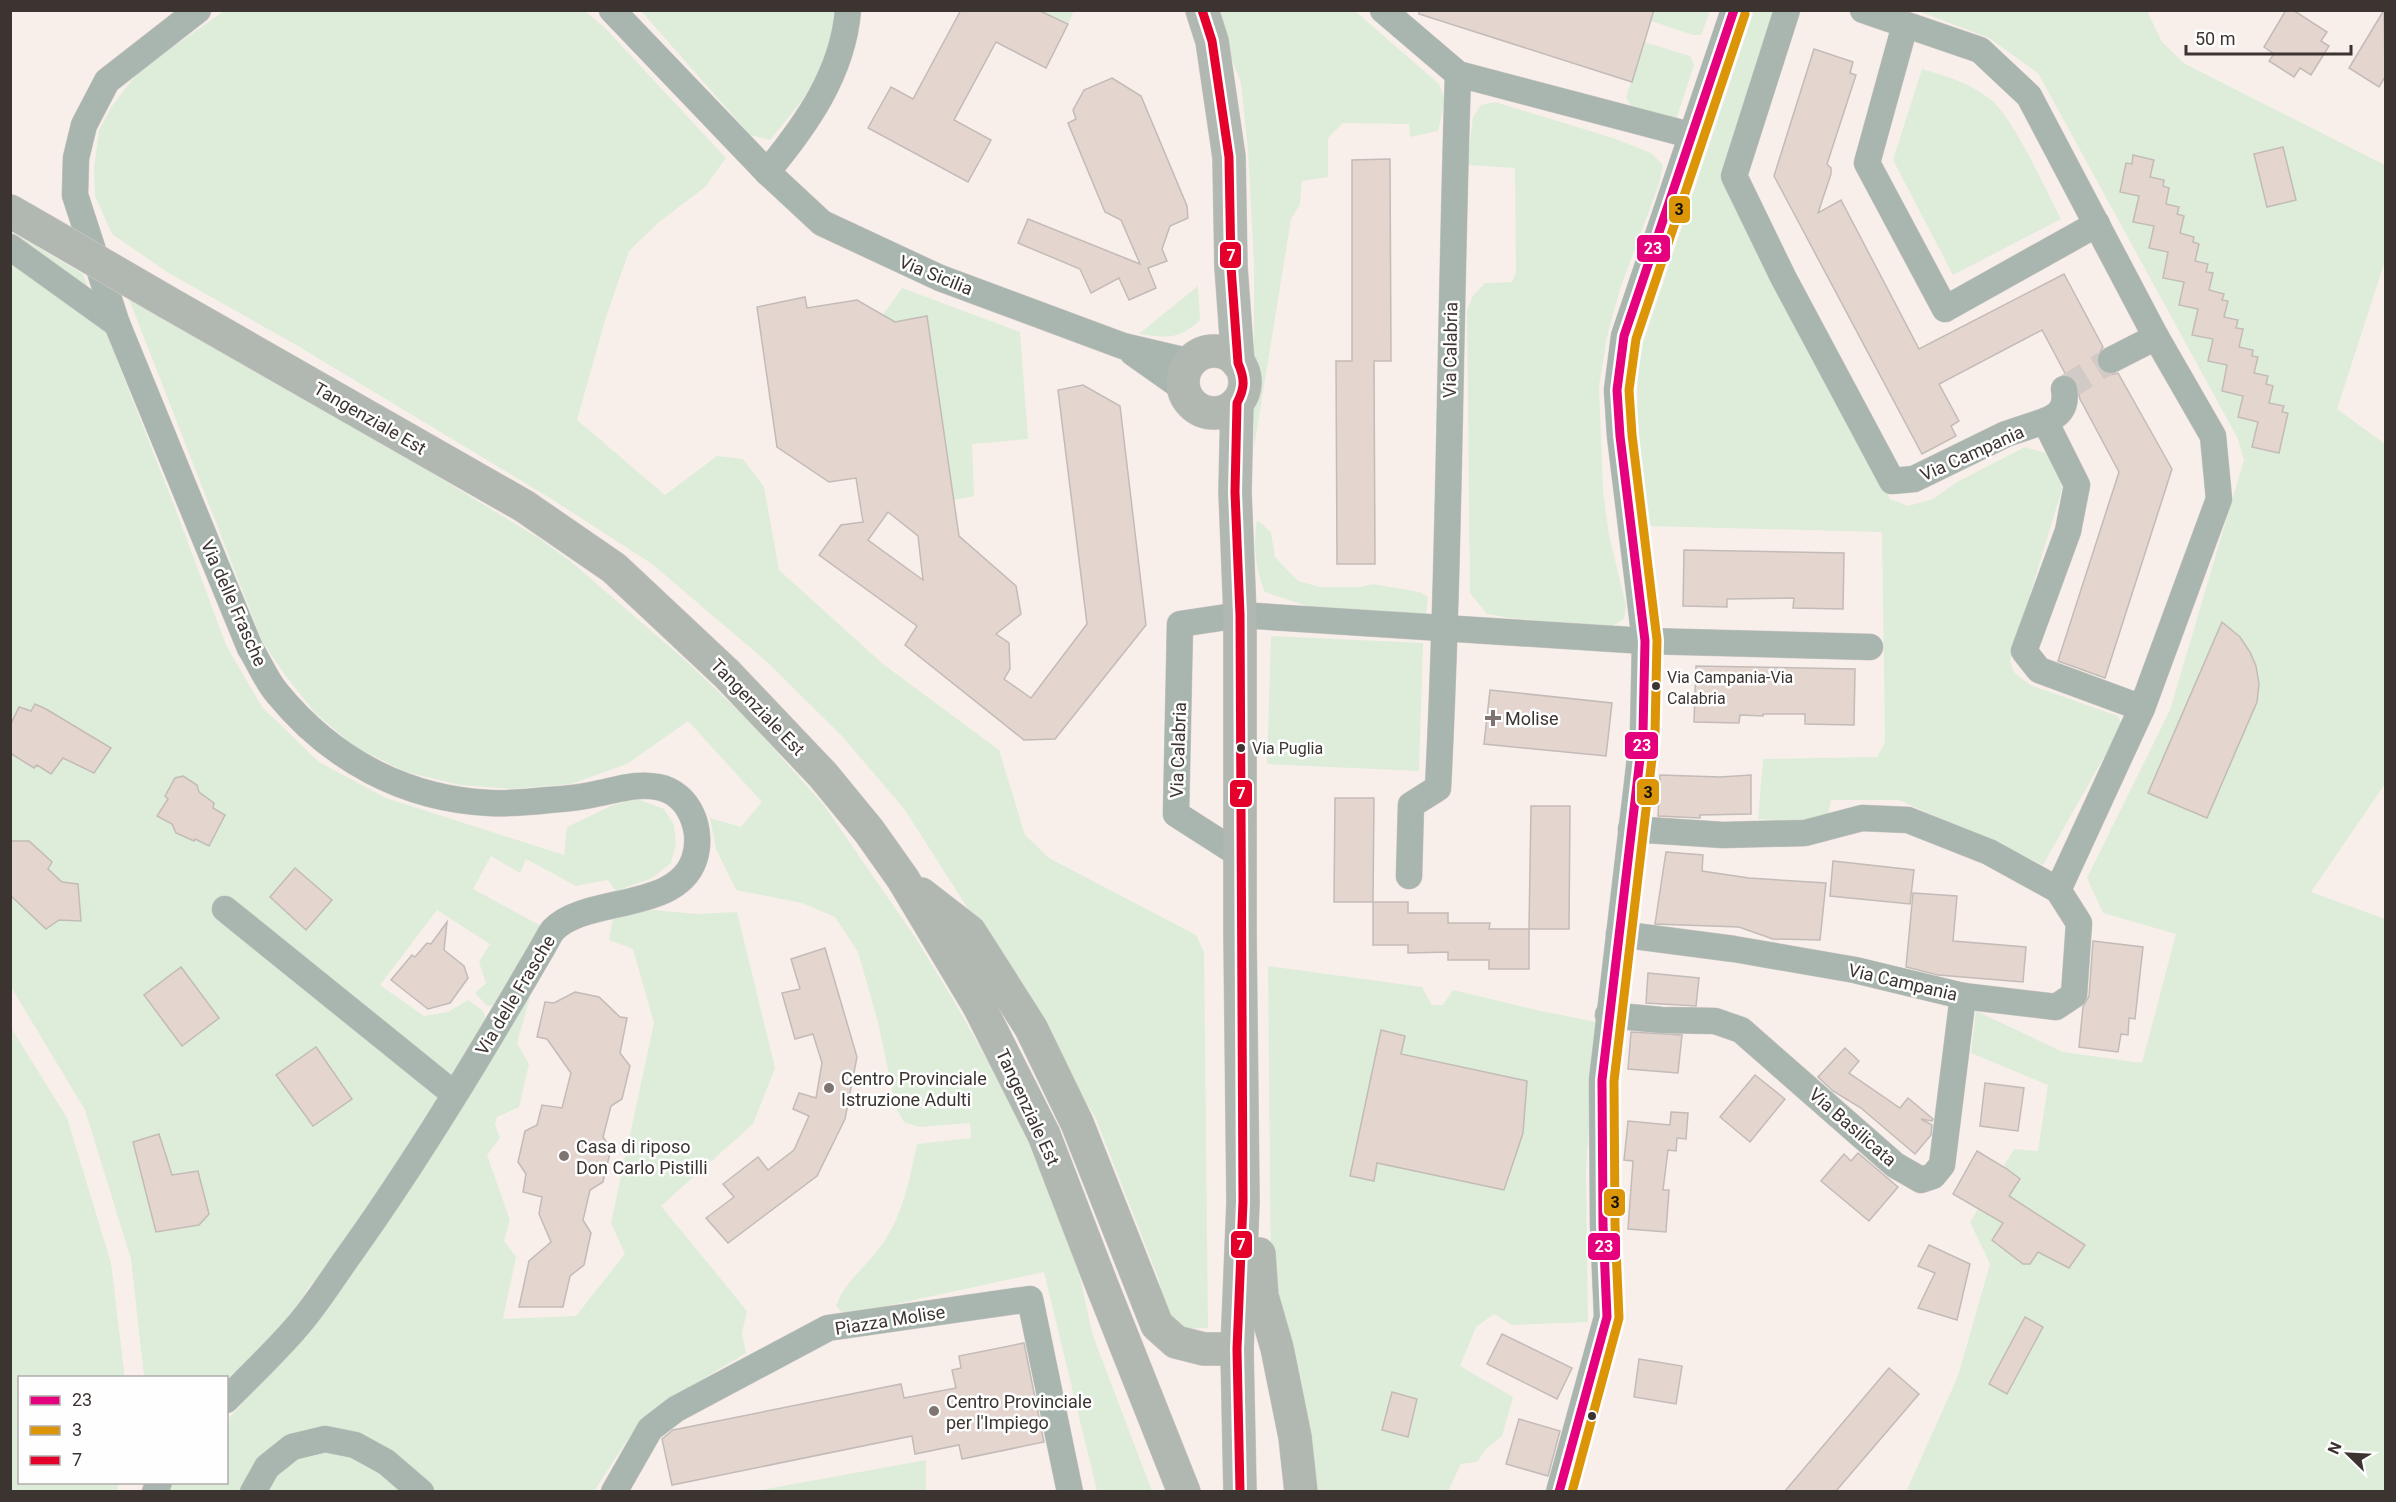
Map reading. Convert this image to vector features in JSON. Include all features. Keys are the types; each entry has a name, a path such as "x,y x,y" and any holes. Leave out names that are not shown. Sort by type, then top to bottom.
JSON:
{"main road":[{"path":"1190,12 1218,81 1229,157 1231,267 1205,375 1234,492"},
{"name":"Tangenziale Est","path":"10,211 524,506 614,568 727,674 823,775 869,831 903,879 979,1006 1044,1135 1184,1491"},
{"path":"1205,375 1244,376 1244,390 1237,403 1234,492 1240,615 1243,1202 1237,1349 1240,1491"},
{"path":"903,879 970,932 1031,1028 1077,1123 1157,1325 1176,1342 1204,1349 1237,1349"},
{"path":"1243,1202 1258,1234 1262,1296 1277,1348 1294,1437 1301,1491"},
{"path":"1101,1283 1124,1380 1165,1491"}],"street":[{"name":"Via delle Frasche","path":"198,10 107,81 84,125 76,158 75,195 117,324 250,648 275,691 313,731 346,757 388,781 437,796 490,803 541,801 598,794 634,785 661,787 680,799 691,813 698,833 694,861 680,881 653,895 572,918 553,930 390,1198 296,1328 228,1398"},
{"name":"Via Sicilia","path":"612,10 767,172 822,223 917,269 1205,375"},
{"path":"767,172 791,143 824,93 840,56 848,10"},
{"path":"1383,10 1458,74 1690,135"},
{"path":"1559,1491 1607,1317 1603,1225 1602,1080 1642,733 1645,641 1620,436 1617,390 1624,336 1734,10"},
{"name":"Via Campania","path":"1787,10 1734,176 1783,277 1892,481 1914,479 2006,434 2045,421 2077,485 2068,531 2024,651 2039,670 2142,708"},
{"path":"1863,10 1980,50 2029,96 2156,337 2212,436 2219,499 2142,708 2058,890"},
{"path":"1905,25 1867,163 1945,309 2097,224"},
{"name":"Via Calabria","path":"1409,876 1411,805 1438,788 1446,627 1451,280 1458,74"},
{"path":"10,247 117,324"},
{"path":"2111,360 2156,337"},
{"path":"2045,421 2058,416 2066,400 2064,389"},
{"name":"Via Calabria","path":"1240,855 1176,814 1180,624 1240,615 1645,641 1870,647"},
{"name":"Via Campania","path":"1619,934 1855,970 1963,996 2056,1007 2074,995 2079,923 2058,890 1989,852 1908,820 1862,819 1805,833 1724,835 1631,829"},
{"path":"225,909 454,1094"},
{"name":"Via Basilicata","path":"1608,1015 1661,1020 1715,1021 1741,1030 1895,1165 1921,1180 1933,1176 1942,1165 1963,996"},
{"name":"Piazza Molise","path":"614,1491 650,1429 676,1409 828,1328 1030,1299 1070,1491"},
{"path":"253,1491 267,1467 292,1447 325,1439 355,1445 386,1461 422,1491"}],"green space":[{"path":"584,10 606,29 726,158 705,187 658,223 629,251 606,317 577,420 665,495 717,456 743,459 764,487 779,570 883,664 999,750 1025,835 1049,858 1196,935 1204,952 1208,1328 1181,1329 1164,1308 1159,1280 1096,1119 1014,981 905,810 842,736 767,662 652,564 553,500 298,346 167,272 112,234 95,196 94,167 99,130 112,106 139,71 224,11"},
{"path":"1654,10 1710,11 1701,35 1693,35 1651,21"},
{"path":"641,11 839,11 826,62 801,102 770,140 750,135"},
{"path":"1038,11 1074,11 1068,24"},
{"path":"1213,11 1355,11 1439,84 1445,100 1438,131 1410,137 1409,124 1343,123 1328,138 1328,177 1302,181 1300,204 1291,219 1254,448 1254,264 1248,150 1241,83"},
{"path":"1754,11 1776,11 1724,179 1890,499 1908,506 1933,499 1957,482 2025,447 2049,454 2060,471 2062,489 2010,661 2014,672 2030,685 2118,716 2122,725 2043,865 1899,800 1831,800 1828,816 1815,822 1758,819 1763,759 1877,757 1885,742 1882,532 1648,526 1637,413 1638,358"},
{"path":"1918,11 2147,11 2162,42 2185,64 2385,165 2385,261 2337,409 2385,444 2385,784 2311,892 2385,919 2385,1491 1906,1492 1958,1376 1990,1264 1970,1222 2014,1149 2038,1151 2048,1085 1971,1053 1976,1011 2063,1052 2142,1063 2176,934 2103,913 2087,878 2170,710 2244,460 2238,439 2038,73 1989,38"},
{"path":"1644,42 1690,56 1694,65 1675,123 1633,110 1626,97"},
{"path":"1922,69 1966,84 1982,93 1999,108 2029,155 2061,219 1953,275 1893,160"},
{"path":"1495,102 1613,138 1651,153 1663,165 1659,184 1620,289 1607,337 1599,386 1603,491 1609,535 1626,605 1624,619 1609,628 1487,614 1470,593 1467,310 1473,296 1485,283 1512,282 1516,272 1515,168 1467,165 1473,117 1481,105"},
{"path":"11,231 83,274 174,505 226,645 262,707 319,762 386,798 564,855 567,827 613,805 637,799 664,809 674,825 676,844 671,863 652,878 616,891 608,880 576,886 526,859 520,873 491,856 473,889 543,927 501,1004 487,1006 475,993 486,983 479,962 490,944 437,910 380,985 424,1016 448,1012 468,1000 483,1011 488,1025 421,1123 368,1211 344,1239 328,1267 309,1287 295,1310 228,1389 228,1376 144,1376 131,1259 85,1110 11,987"},
{"path":"1198,286 1200,320 1192,327 1179,334 1165,337 1139,334"},
{"path":"902,288 1020,332 1028,439 972,444 974,496 954,500 927,316 884,325 883,315"},
{"path":"129,299 409,459 537,537 569,560 685,660 748,720 823,804 915,937 1019,1116 1078,1269 1093,1336 1152,1491 1097,1491 1044,1272 845,1315 836,1306 845,1288 879,1249 892,1229 906,1194 917,1144 971,1138 970,1123 919,1127 904,1122 896,1108 878,1022 858,952 835,917 802,903 736,890 716,849 710,818 741,827 762,802 688,721 627,764 571,784 512,789 460,785 406,772 355,747 315,713 262,641"},
{"path":"1257,520 1271,532 1275,557 1298,581 1320,587 1360,587 1373,584 1420,592 1428,597 1426,614 1405,617 1373,611 1322,611 1265,592 1256,556"},
{"path":"1271,636 1423,643 1419,771 1267,764"},
{"path":"643,909 697,914 737,912 775,1068 753,1124 661,1206 747,1311 742,1333 746,1353 663,1403 639,1422 594,1491 165,1492 169,1484 228,1484 228,1419 292,1350 535,979 517,1043 529,1064 519,1107 497,1117 495,1125 500,1138 487,1155 510,1220 504,1241 516,1257 503,1319 576,1316 625,1254 611,1223 654,1023 633,949 609,940 613,918"},
{"path":"1268,966 1422,987 1432,1005 1443,1005 1453,990 1596,1022 1586,1172 1588,1322 1512,1325 1494,1314 1476,1327 1460,1366 1513,1397 1502,1436 1486,1449 1477,1462 1461,1464 1448,1491 1313,1491 1271,1284"},
{"path":"10,1026 67,1118 111,1263 124,1370 124,1376 18,1376 18,1484 119,1484 117,1491 11,1491"},
{"path":"926,1460 926,1491 755,1491"}],"building":[{"path":"961,10 1038,10 1068,24 1046,68 996,42 954,120 991,140 968,182 868,128 891,87 913,99"},
{"path":"1419,10 1654,10 1632,82 1419,14"},
{"path":"2286,10 2293,10 2327,32 2321,41 2329,46 2311,75 2300,68 2294,77 2269,61 2274,54 2264,47"},
{"path":"2384,10 2385,77 2379,87 2349,68"},
{"path":"1814,49 1853,62 1850,73 1856,75 1827,164 1831,168 1831,174 1818,213 1841,200 1919,349 2064,274 2103,347 2096,359 2098,367 2102,372 2110,375 2118,373 2172,469 2105,678 2058,661 2119,472 2080,399 2076,381 2066,375 2042,330 1939,384 1959,421 1951,426 1956,436 1922,454 1774,176"},
{"path":"1112,78 1141,96 1187,206 1188,218 1170,226 1162,249 1167,261 1148,268 1156,288 1129,300 1119,278 1091,293 1080,269 1018,243 1028,219 1140,264 1121,220 1105,212 1068,123 1076,119 1073,110 1084,90"},
{"path":"2283,147 2296,200 2267,207 2254,154"},
{"path":"2133,155 2154,160 2150,177 2164,180 2163,186 2169,188 2166,204 2179,207 2177,214 2184,216 2180,233 2194,237 2193,242 2199,244 2195,261 2208,264 2206,272 2213,273 2209,290 2224,294 2222,300 2228,301 2224,317 2238,320 2236,328 2243,329 2239,347 2253,350 2252,356 2258,357 2254,373 2268,376 2266,384 2273,386 2269,403 2284,406 2282,412 2288,413 2279,453 2252,447 2258,422 2238,417 2243,396 2222,391 2227,365 2208,361 2213,339 2192,335 2198,309 2179,305 2184,282 2163,278 2168,252 2149,248 2154,226 2133,222 2139,196 2120,192 2126,163 2132,164"},
{"path":"1390,159 1391,361 1374,361 1375,564 1337,564 1336,361 1352,361 1352,160"},
{"path":"805,297 807,308 857,300 895,322 927,316 959,536 1016,586 1021,614 996,634 1009,643 1010,669 1004,679 1031,698 1087,624 1058,390 1083,385 1120,406 1146,625 1055,739 1024,740 905,645 917,626 819,555 841,525 863,522 856,478 829,482 777,447 757,307","holes":["888,512 918,536 923,580 868,540"]},
{"path":"1684,550 1844,553 1843,609 1793,608 1794,598 1727,599 1727,607 1683,606"},
{"path":"2222,622 2240,637 2250,652 2256,666 2259,684 2257,702 2207,818 2148,793"},
{"path":"1696,666 1855,669 1854,725 1805,724 1805,714 1740,715 1739,723 1694,722"},
{"path":"1490,690 1612,703 1606,756 1484,744"},
{"path":"35,704 111,748 94,773 63,758 51,774 37,765 34,768 10,753 10,726 19,707 31,711"},
{"path":"1660,775 1720,777 1751,775 1751,814 1700,815 1700,818 1658,816"},
{"path":"183,776 197,785 199,792 214,803 213,808 225,815 209,846 176,833 172,824 157,816 168,799 165,796 175,778"},
{"path":"1335,798 1374,798 1373,902 1334,902"},
{"path":"1531,806 1570,806 1569,929 1529,929"},
{"path":"10,841 29,841 52,862 48,869 62,882 78,884 81,921 59,920 46,929 10,895"},
{"path":"1666,852 1703,855 1702,871 1749,878 1826,883 1820,940 1773,939 1739,927 1655,924"},
{"path":"1833,861 1914,870 1910,904 1830,896"},
{"path":"295,868 332,900 306,930 270,897"},
{"path":"1913,893 1957,896 1953,941 2026,947 2023,982 1938,975 1906,967"},
{"path":"1373,902 1408,902 1408,913 1448,913 1448,923 1490,923 1489,929 1529,929 1529,969 1489,969 1489,960 1448,960 1448,952 1408,953 1408,945 1373,945"},
{"path":"447,922 444,950 464,966 468,978 450,1003 428,1009 391,980 412,955 415,957 427,943 431,944"},
{"path":"2093,941 2143,947 2135,1019 2129,1018 2128,1035 2121,1034 2118,1052 2079,1047 2083,1007 2089,996"},
{"path":"825,948 857,1057 845,1119 817,1176 728,1243 706,1218 734,1197 723,1184 758,1157 768,1170 794,1150 809,1116 793,1109 799,1093 816,1098 822,1063 813,1034 795,1039 782,993 800,989 791,959"},
{"path":"181,967 219,1018 182,1046 144,995"},
{"path":"1648,973 1699,978 1696,1006 1646,1003"},
{"name":"Casa di riposo Don Carlo Pistilli","path":"575,992 599,997 620,1017 627,1018 620,1053 630,1066 622,1099 611,1106 603,1137 611,1149 603,1182 590,1190 583,1220 591,1233 584,1265 570,1276 563,1307 519,1307 529,1261 551,1242 539,1214 542,1197 523,1192 526,1174 518,1162 525,1131 537,1125 542,1105 562,1108 571,1073 547,1039 537,1037 545,1002 554,1003"},
{"path":"1381,1030 1405,1036 1401,1054 1527,1081 1523,1133 1504,1190 1377,1163 1374,1181 1350,1176"},
{"path":"1631,1032 1682,1035 1678,1073 1628,1069"},
{"path":"316,1047 352,1099 313,1126 276,1075"},
{"path":"1845,1048 1859,1061 1849,1073 1900,1108 1908,1098 1933,1119 1932,1121 1921,1119 1932,1125 1931,1135 1915,1154 1861,1108 1833,1091 1818,1077"},
{"path":"1755,1075 1785,1099 1750,1142 1720,1117"},
{"path":"1985,1083 2024,1088 2018,1131 1980,1126"},
{"path":"1671,1112 1688,1113 1686,1139 1677,1138 1676,1151 1668,1150 1663,1190 1669,1190 1666,1232 1628,1229 1633,1161 1624,1160 1628,1121 1670,1125"},
{"path":"159,1134 172,1175 198,1171 209,1214 199,1225 156,1232 133,1142"},
{"path":"1977,1151 2020,1179 2009,1196 2085,1245 2069,1268 2038,1252 2030,1264 2023,1264 1992,1240 2003,1223 1953,1194"},
{"path":"1858,1153 1898,1187 1869,1221 1821,1181 1844,1154 1851,1161"},
{"path":"1929,1245 1970,1264 1957,1320 1918,1308 1935,1273 1918,1266"},
{"path":"2025,1317 2043,1327 2007,1394 1989,1384"},
{"path":"1502,1334 1572,1368 1557,1399 1487,1364"},
{"path":"1024,1343 1044,1442 962,1459 959,1445 915,1454 912,1436 672,1485 662,1439 673,1430 901,1384 904,1398 956,1388 952,1370 961,1368 959,1356"},
{"path":"1639,1359 1682,1366 1676,1404 1634,1397"},
{"path":"1889,1368 1919,1394 1836,1491 1785,1491"},
{"path":"1392,1392 1417,1399 1408,1437 1382,1430"},
{"path":"1519,1419 1560,1431 1548,1476 1506,1464"}],"tunnel":[{"path":"2064,389 2111,360"}],"transit line":[{"name":"7","path":"1202,10 1212,41 1229,157 1231,267 1238,363 1243,383 1242,393 1237,403 1235,492 1240,615 1243,1202 1237,1349 1240,1492"},
{"name":"23","path":"1559,1492 1607,1317 1603,1225 1602,1080 1643,733 1645,641 1620,436 1617,390 1624,336 1734,10"},
{"name":"3","path":"1572,1492 1619,1318 1615,1225 1614,1081 1655,733 1657,640 1632,435 1629,390 1636,339 1745,14"}],"place":[{"name":"Via Campania-Via Calabria","path":"1656,686"},
{"name":"Molise","path":"1493,718"},
{"name":"Via Puglia","path":"1241,748"},
{"name":"Centro Provinciale Istruzione Adulti","path":"829,1088"},
{"name":"Casa di riposo Don Carlo Pistilli","path":"564,1156"},
{"name":"Centro Provinciale per l'Impiego","path":"934,1411"}]}
